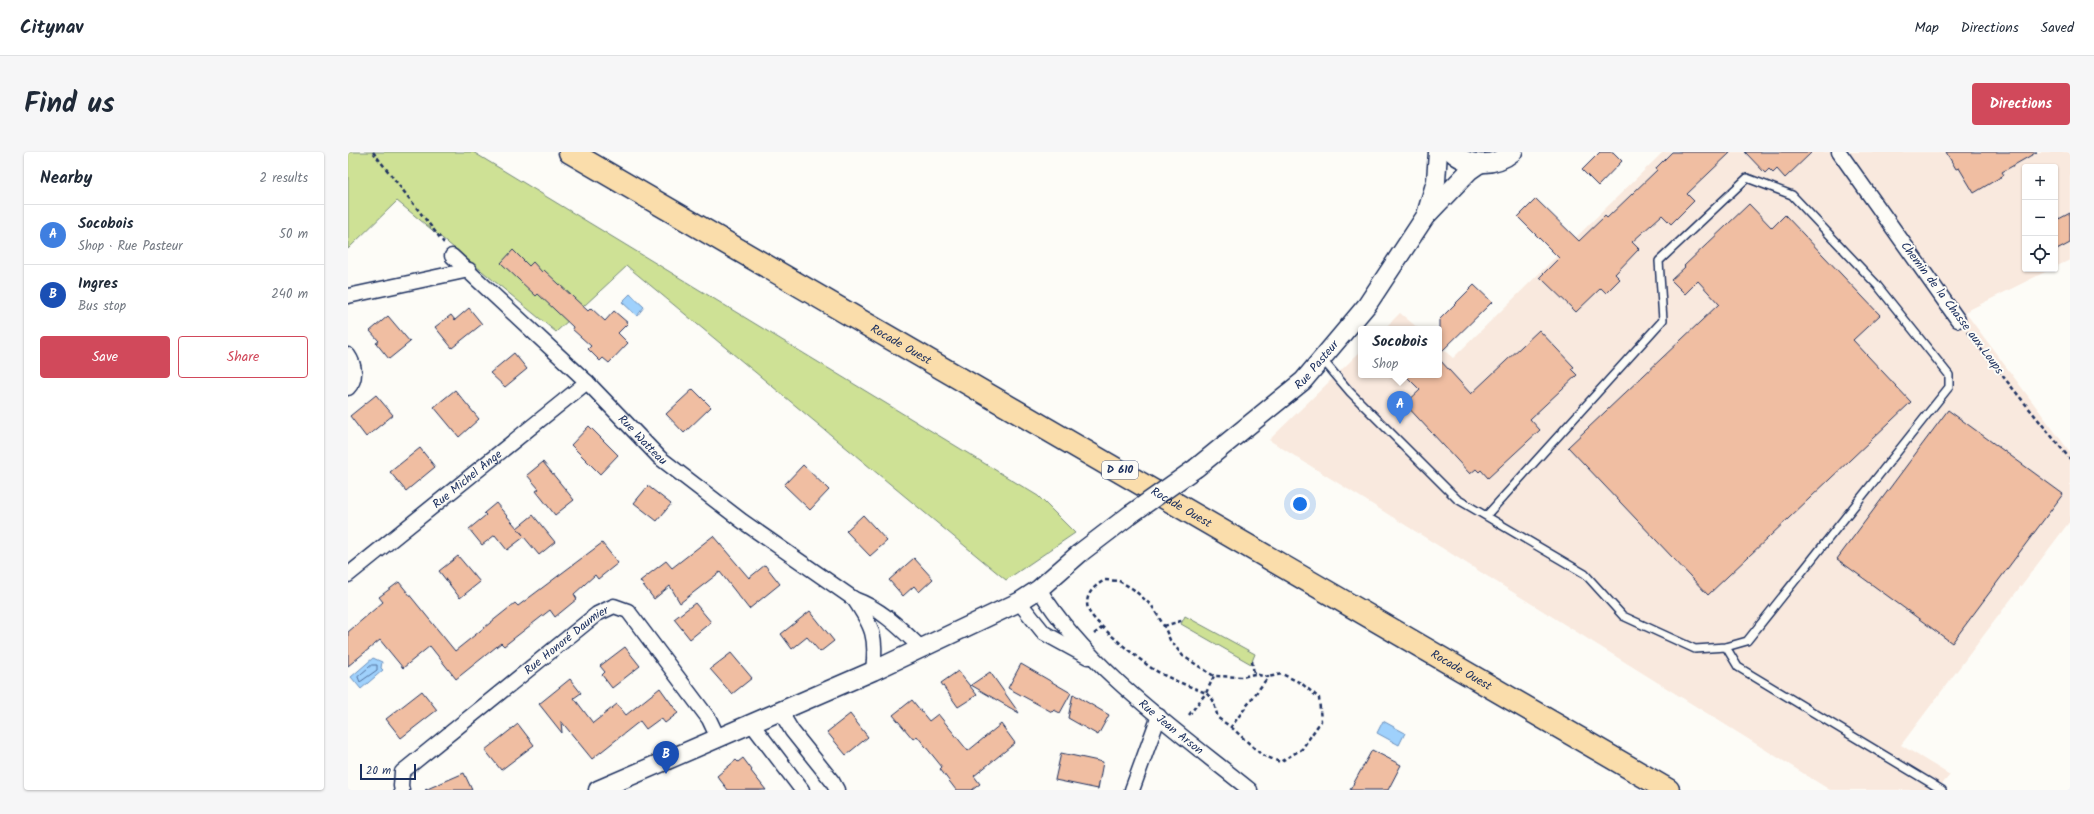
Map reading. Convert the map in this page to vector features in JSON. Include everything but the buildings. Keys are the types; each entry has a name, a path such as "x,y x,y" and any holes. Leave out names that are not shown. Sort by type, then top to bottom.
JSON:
{"main road":[{"name":"Rocade Ouest","path":"570,152 1150,487 1668,790"}],"street":[{"name":"Rue Pasteur","path":"1425,218 1436,181 1438,152"},
{"path":"1452,152 1466,161 1479,164 1494,162 1507,157 1513,152"},
{"name":"Chemin de la Chasse aux Loups","path":"1839,152 1958,320"},
{"name":"Rue Pasteur","path":"598,790 922,649 1019,602 1039,589 1080,552 1196,468 1303,381 1367,305 1425,218 1469,171 1479,164"},
{"name":"Rue Watteau","path":"452,256 469,270 587,382 660,458 742,522 854,599 870,604 884,613 922,649"},
{"path":"348,296 469,270"},
{"path":"348,355 352,360 355,373 352,384 348,388"},
{"name":"Rue Michel Ange","path":"348,575 587,382"},
{"name":"Rue Jean Arson","path":"1039,589 1049,605 1095,662 1158,716 1250,790"},
{"name":"Rue Watteau","path":"854,599 868,620 874,634 873,671"},
{"name":"Rue Jean Arson","path":"1019,602 1044,633 1095,662"},
{"name":"Rue Honoré Daumier","path":"402,790 400,786 402,772 597,614 614,606 628,612 709,719 718,738"},
{"path":"780,711 792,731 832,781 837,790"},
{"path":"1132,790 1158,716"},
{"path":"752,723 802,790"}],"lane":[{"path":"1322,359 1350,392 1457,499 1486,516 1585,574 1623,616 1695,649 1726,648 1747,641 1949,387 1949,375 1877,285 1792,195 1747,178 1659,261 1663,320 1486,516"},
{"path":"1726,648 1738,667 1942,790"}],"path":[{"path":"373,152 444,244"},
{"name":"Chemin de la Chasse aux Loups","path":"1958,320 2070,459"},
{"path":"1105,580 1119,581 1133,589 1152,606 1164,626 1170,640 1183,656 1214,676 1242,677 1254,674 1268,677 1282,674 1301,683 1319,698 1321,721 1302,749 1280,762 1262,755 1231,727 1218,718 1213,700 1206,693 1154,669 1095,620 1088,609 1088,596 1094,586 1105,580"},
{"path":"1164,626 1184,620"},
{"path":"1252,661 1254,674"},
{"path":"1189,715 1206,693 1214,676"},
{"path":"1231,727 1268,677"}],"shaded area":[{"path":"1663,152 2070,152 2070,260 2058,266 2058,164 2022,164 2022,272 2045,272 1965,312 2070,452 2070,521 1901,745 1950,775 1937,790 1830,790 1269,440 1358,354 1358,378 1442,378 1442,349 1453,358"},
{"path":"1400,313 1415,326 1387,326"}],"green space":[{"path":"348,152 473,152 1038,496 1075,533 1006,580 627,266 556,332 397,201 348,249"},
{"path":"1185,616 1255,654 1251,664 1181,624"}],"water":[{"path":"630,294 644,307 637,316 622,302"},
{"path":"373,658 382,662 381,668 383,670 361,689 351,677"},
{"path":"1383,721 1405,733 1399,745 1377,733"}],"place":[{"name":"Socobois","path":"1400,424"},
{"name":"Ingres","path":"666,774"}]}
